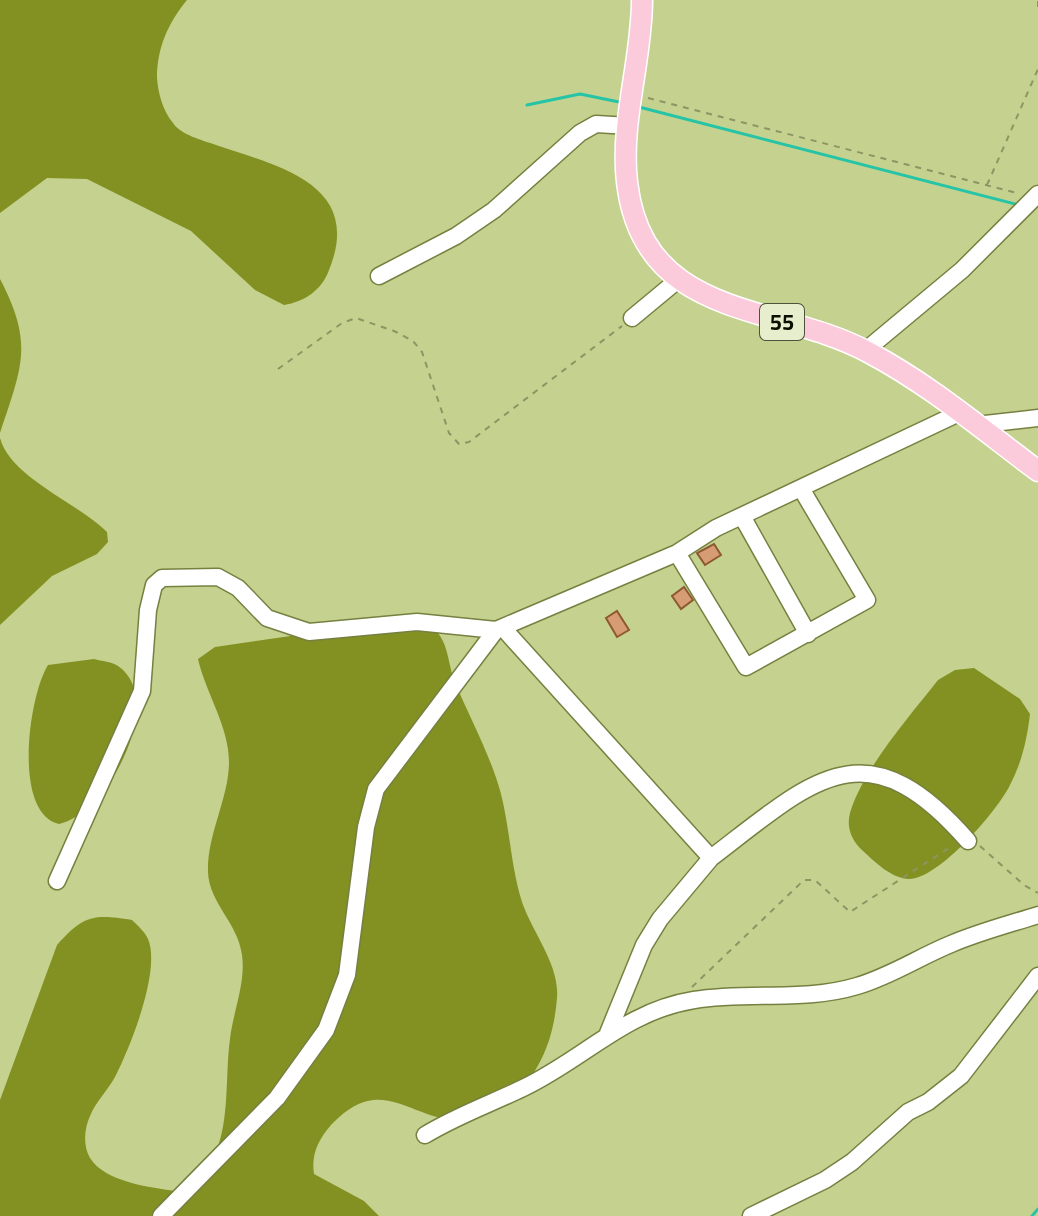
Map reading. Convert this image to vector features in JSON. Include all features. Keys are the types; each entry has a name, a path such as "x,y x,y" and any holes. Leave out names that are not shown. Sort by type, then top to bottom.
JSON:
{"main road":[{"name":"55","path":"642,0 642,33 632,108 627,184 641,230 658,257 679,279 718,303 841,339 866,350 1038,471"}],"street":[{"path":"379,276 456,236 494,210 580,133 632,108"},
{"path":"866,350 962,270 1031,201"},
{"path":"632,318 679,279"},
{"path":"57,881 142,691 148,610 154,585 162,578 218,577 238,588 267,618 309,632 417,622 499,629 677,553 716,528 968,419 1038,418"},
{"path":"677,553 746,667 867,600 802,490"},
{"path":"743,518 808,634"},
{"path":"499,629 711,858"},
{"path":"161,1216 277,1098 326,1030 347,975 366,827 376,789 499,629"},
{"path":"608,1033 652,932 711,858 790,800 819,783 844,774 867,772 900,781 941,811 968,841"},
{"path":"425,1135 564,1066 629,1020 680,1003 753,993 812,994 858,986 906,967 951,944 1038,915"},
{"path":"751,1216 825,1180 852,1162 908,1112 928,1102 961,1076 1038,976"}],"path":[{"path":"1038,1 1038,8"},
{"path":"987,185 1038,69"},
{"path":"632,108 987,185 1031,201"},
{"path":"278,369 342,323 356,318 394,331 413,341 422,352 449,433 459,444 469,442 632,318"},
{"path":"680,1003 707,971 804,880 815,880 850,912 957,843 968,841 1038,893"}],"green space":[{"path":"0,0 187,0 174,18 161,46 157,78 164,107 169,118 186,134 288,171 309,183 325,198 335,217 337,241 329,270 317,289 305,298 284,305 255,290 191,231 87,179 47,178 0,213"},
{"path":"0,279 17,321 21,355 19,372 0,433"},
{"path":"0,438 17,465 107,532 108,542 97,554 52,576 0,625"},
{"path":"409,619 433,629 443,642 455,682 497,780 522,902 554,973 557,998 553,1026 545,1052 532,1075 509,1101 475,1118 442,1118 381,1100 366,1101 349,1109 331,1125 316,1148 314,1174 364,1201 379,1216 0,1216 0,1100 57,945 82,922 90,919 108,917 132,920 147,936 151,969 148,988 129,1045 116,1075 88,1121 85,1143 90,1158 106,1173 117,1178 175,1191 207,1164 220,1141 230,1039 243,966 235,933 213,894 208,872 229,764 226,737 198,659 215,647"},
{"path":"94,659 118,666 132,682 136,703 134,728 113,778 78,815 59,824 44,815 35,799 30,777 29,752 35,701 48,665"},
{"path":"974,668 1020,699 1030,714 1018,768 1003,796 981,826 951,856 921,876 909,879 896,876 863,851 851,834 849,819 856,796 876,761 938,680 955,670"}],"building":[{"path":"714,544 721,555 705,565 697,553"},
{"path":"684,587 693,600 681,609 672,596"},
{"path":"617,611 629,630 617,637 606,618"}],"waterway":[{"path":"527,105 580,94 624,103"},
{"path":"639,107 1019,205"},
{"path":"1032,1216 1038,1209"}]}
